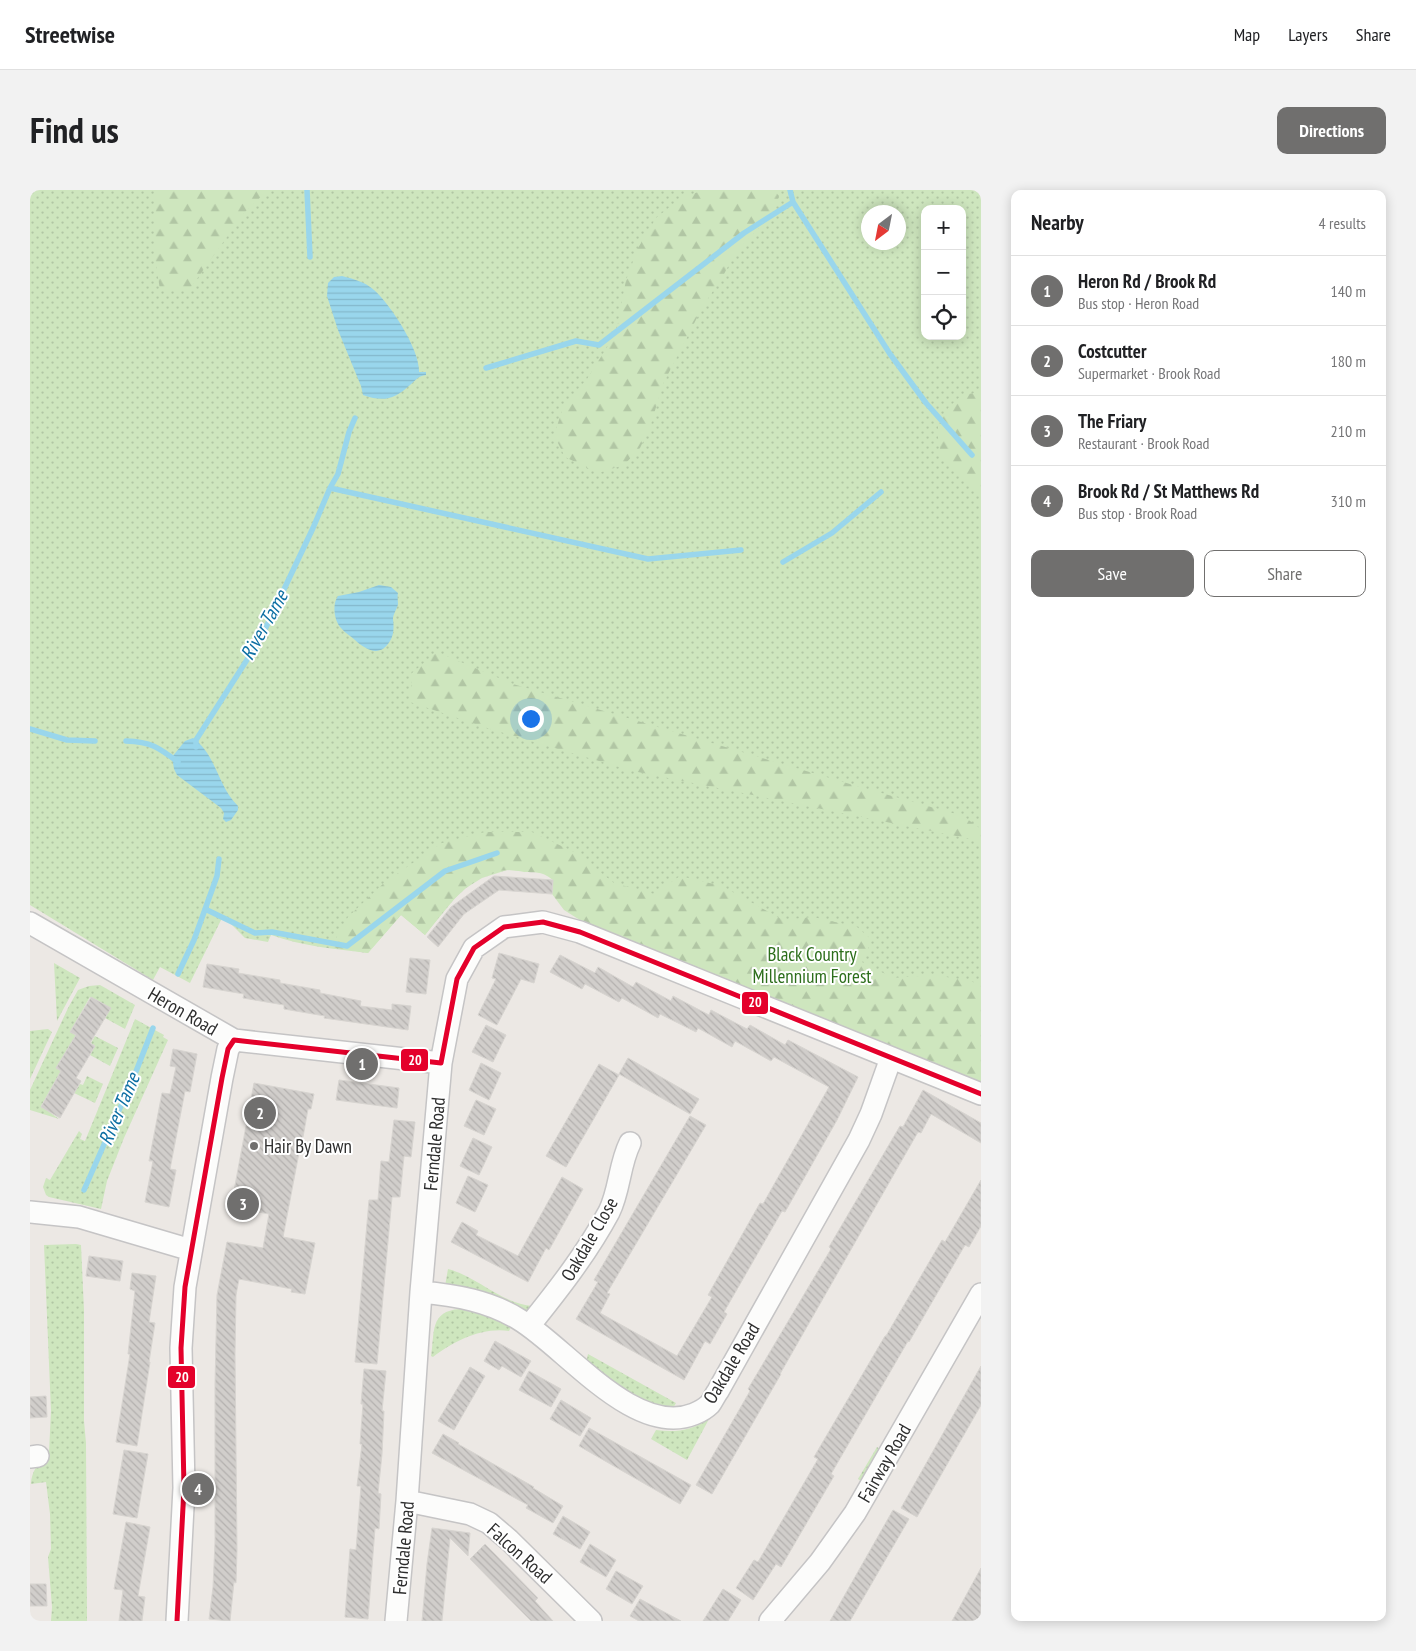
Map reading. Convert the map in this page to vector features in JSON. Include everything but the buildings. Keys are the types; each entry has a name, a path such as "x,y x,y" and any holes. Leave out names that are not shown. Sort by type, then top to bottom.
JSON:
{"street":[{"name":"Ferndale Road","path":"396,1621 407,1501 421,1292 441,1063 457,979 474,948 504,927 543,922 580,932 981,1094"},
{"name":"Heron Road","path":"30,923 234,1040 441,1063"},
{"path":"177,1621 184,1488 181,1348 185,1287 226,1058 228,1049 234,1040"},
{"name":"Oakdale Road","path":"421,1292 495,1306 529,1326 595,1380 638,1410 663,1418 692,1415 709,1405 859,1140 872,1114 891,1058"},
{"name":"Oakdale Close","path":"529,1326 571,1272 608,1213 616,1195 624,1157 630,1143"},
{"path":"30,1212 79,1217 191,1250"},
{"name":"Fairway Road","path":"770,1621 820,1562 855,1513 981,1294"},
{"name":"Falcon Road","path":"407,1501 470,1514 489,1523 510,1540 591,1621"}],"green space":[{"path":"30,190 981,190 981,1060 592,897 542,872 507,870 482,878 455,898 425,935 401,915 368,953 307,944 271,935 268,942 245,938 229,922 222,918 190,983 160,967 153,980 30,905"},
{"path":"156,190 268,190 244,213 189,290 160,290 155,257"},
{"path":"704,190 774,190 779,196 772,214 735,253 723,276 703,306 663,384 650,427 640,448 624,465 598,473 565,457 554,435 564,405 587,379 616,333 626,280 638,248 656,218 681,198"},
{"path":"981,392 981,492 974,490 941,455 938,423 949,407 962,395"},
{"path":"437,652 513,684 963,816 981,829 981,841 633,771 490,729 410,702 412,673"},
{"name":"Black Country Millennium Forest","path":"485,832 532,832 574,852 614,883 654,894 680,876 722,886 783,920 813,917 857,927 872,940 862,962 893,978 934,975 971,981 981,986 981,1082 913,1057 583,922 564,910 552,894 553,880 539,873 509,870 495,872 483,877 471,884 450,903 425,935 401,915 368,953 331,947 348,917 385,882 442,843"},
{"path":"54,963 80,978 57,1021"},
{"path":"100,985 135,1005 125,1029 105,1018 110,1008 90,997 70,1032 76,1035 56,1068 61,1071 41,1106 59,1119 30,1110 30,1090 78,990"},
{"path":"135,1019 164,1035 163,1037 168,1040 124,1138 107,1181 101,1209 49,1197 46,1195 43,1187 46,1178 50,1180 79,1131 82,1134 80,1139 85,1141"},
{"path":"48,1029 52,1032 30,1079 30,1031"},
{"path":"95,1036 118,1048 110,1066 90,1055 95,1046 91,1043"},
{"path":"87,1076 103,1084 95,1103 74,1093 80,1084 83,1085"},
{"path":"44,1245 81,1245 84,1310 87,1621 51,1621 52,1607 48,1557 51,1549 50,1514 46,1482 31,1484 34,1472 43,1454 49,1452 51,1411"},
{"path":"448,1269 470,1278 500,1296 533,1306 527,1310 521,1310 445,1286"},
{"path":"460,1309 487,1316 511,1327 509,1331 489,1331 469,1336 433,1357 431,1356 435,1325 438,1319 443,1314"},
{"path":"588,1354 676,1403 671,1412 650,1408 586,1364"},
{"path":"709,1419 687,1460 651,1439 656,1430 684,1430"},
{"path":"877,1447 884,1452 866,1485 858,1479"}],"water":[{"path":"342,276 367,285 381,297 410,340 415,352 419,372 426,372 426,375 419,377 393,397 382,399 363,395 327,296 328,283 334,277"},
{"path":"379,585 391,587 398,593 398,604 393,617 391,639 382,649 373,651 364,647 343,630 335,617 334,608 338,596 359,592"},
{"path":"193,738 207,753 226,790 238,806 238,810 231,820 226,822 223,819 224,813 221,808 177,775 174,769 172,757 185,741"}],"waterway":[{"name":"River Tame","path":"307,190 310,257"},
{"path":"486,368 576,341 599,345 744,233 793,202 790,190"},
{"path":"793,202 890,354 926,403 972,455"},
{"name":"River Tame","path":"196,747 196,740 259,641 269,621 338,474 349,432 355,418"},
{"path":"330,488 648,559 741,550"},
{"path":"783,562 832,533 881,492"},
{"path":"30,729 67,740 95,741"},
{"path":"126,741 154,746 178,762"},
{"path":"205,909 255,933 272,932 347,946 445,871 497,853"},
{"name":"River Tame","path":"178,974 194,940 217,876 219,859"},
{"name":"River Tame","path":"84,1190 153,1028"}],"transit line":[{"name":"20","path":"177,1621 184,1488 181,1348 185,1287 222,1078 228,1049 234,1040 441,1063 457,979 474,948 504,927 543,922 580,932 981,1094"}],"place":[{"name":"Heron Rd / Brook Rd","path":"362,1064"},
{"name":"Costcutter","path":"260,1113"},
{"name":"Hair By Dawn","path":"254,1146"},
{"name":"The Friary","path":"243,1204"},
{"name":"Brook Rd / St Matthews Rd","path":"198,1489"}]}
